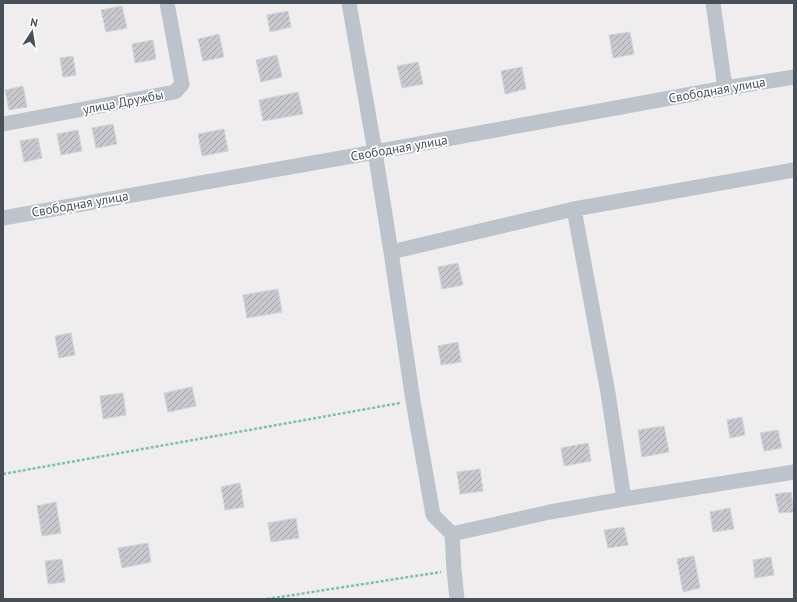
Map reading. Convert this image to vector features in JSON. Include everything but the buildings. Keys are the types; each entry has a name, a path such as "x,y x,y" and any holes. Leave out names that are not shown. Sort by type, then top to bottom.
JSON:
{"street":[{"name":"улица Дружбы","path":"3,124 175,92 182,84 167,3"},
{"path":"349,3 375,152 413,401 433,516 452,534 457,599"},
{"path":"713,3 725,88"},
{"name":"Свободная улица","path":"3,218 725,88 794,77"},
{"path":"391,252 574,208 794,170"},
{"path":"574,208 608,393 624,499"},
{"path":"452,534 550,512 794,472"}],"path":[{"path":"3,474 413,401"},
{"path":"268,599 454,570"}]}
